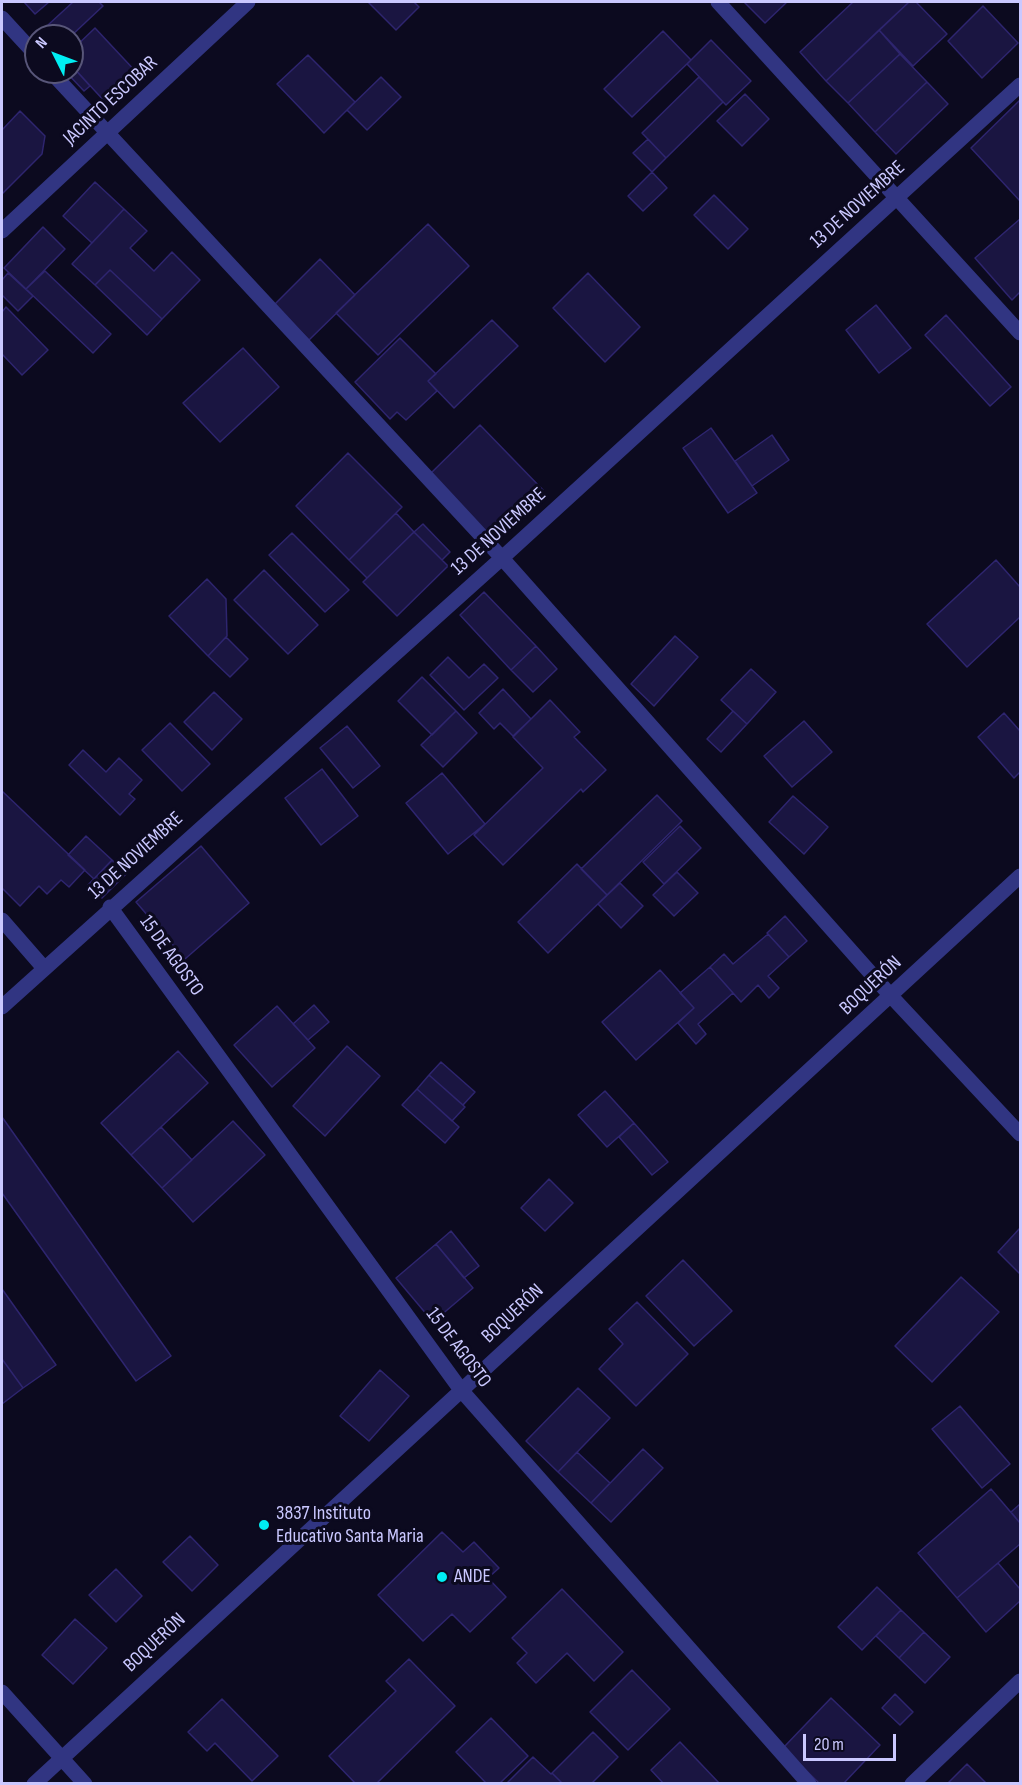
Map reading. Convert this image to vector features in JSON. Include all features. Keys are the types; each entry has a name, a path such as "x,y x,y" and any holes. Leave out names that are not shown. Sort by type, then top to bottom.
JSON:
{"street":[{"name":"JACINTO ESCOBAR","path":"2,231 248,2"},
{"path":"718,2 1020,333"},
{"path":"2,18 24,42"},
{"path":"62,84 502,558 891,996 1020,1134"},
{"name":"13 DE NOVIEMBRE","path":"2,1007 43,967 502,558 1020,85"},
{"name":"BOQUERÓN","path":"34,1784 1020,876"},
{"name":"15 DE AGOSTO","path":"110,907 461,1390 809,1784"},
{"path":"2,920 43,967"},
{"path":"912,1784 1020,1681"},
{"path":"2,1692 85,1784"}],"building":[{"path":"24,2 49,2 35,14"},
{"path":"73,2 99,2 103,6 84,24 49,24"},
{"path":"368,2 414,2 419,7 396,30"},
{"path":"744,2 787,2 765,23"},
{"path":"853,2 909,2 826,81 800,52"},
{"path":"909,2 916,2 947,34 913,66 879,30"},
{"path":"983,6 1018,43 982,78 948,41"},
{"path":"95,28 138,74 107,104 84,79 84,39"},
{"path":"879,30 900,54 848,103 826,81"},
{"path":"663,31 691,60 632,117 604,89"},
{"path":"711,40 751,81 726,105 687,64"},
{"path":"900,54 927,82 875,132 848,103"},
{"path":"308,55 355,102 324,133 277,84"},
{"path":"381,77 401,97 367,130 347,110"},
{"path":"699,77 723,102 666,158 642,133"},
{"path":"84,79 90,86 84,91 77,84 84,84"},
{"path":"927,82 948,104 896,154 875,132"},
{"path":"745,94 769,119 742,146 717,121"},
{"path":"1020,100 1020,201 971,148"},
{"path":"20,111 45,136 42,154 2,194 2,130"},
{"path":"648,139 666,158 652,172 633,153"},
{"path":"652,172 667,188 643,211 628,196"},
{"path":"95,182 124,209 92,243 63,216"},
{"path":"714,195 748,229 728,249 694,215"},
{"path":"124,209 147,231 130,248 154,271 172,252 200,280 162,319 110,270 95,285 72,264"},
{"path":"1020,219 1020,292 1012,300 975,258"},
{"path":"428,224 469,266 378,355 336,313"},
{"path":"43,227 65,249 26,289 4,268"},
{"path":"320,259 355,295 309,340 274,305"},
{"path":"110,270 162,319 147,335 95,285"},
{"path":"45,271 111,334 93,353 26,289"},
{"path":"8,273 33,296 18,311 2,295 2,280"},
{"path":"588,273 640,327 605,362 553,308"},
{"path":"876,305 911,348 879,373 846,330"},
{"path":"6,307 48,350 22,375 2,354 2,312"},
{"path":"946,315 1011,387 990,406 925,335"},
{"path":"492,320 518,346 454,408 428,381"},
{"path":"400,338 436,374 428,381 437,391 406,420 397,412 390,419 355,382"},
{"path":"243,348 279,387 220,442 183,403"},
{"path":"480,425 543,490 492,539 430,474"},
{"path":"711,428 757,493 728,513 683,448"},
{"path":"772,435 789,460 752,486 735,461"},
{"path":"348,453 402,507 349,560 296,506"},
{"path":"396,513 414,532 367,578 349,560"},
{"path":"423,524 450,552 442,560 414,532"},
{"path":"414,532 448,566 397,616 363,582"},
{"path":"292,533 349,590 325,612 269,555"},
{"path":"996,560 1020,587 1020,617 967,667 927,624"},
{"path":"264,570 318,625 288,654 234,600"},
{"path":"207,579 226,599 227,636 208,656 169,616"},
{"path":"484,592 536,646 511,670 460,615"},
{"path":"675,636 698,657 654,706 631,684"},
{"path":"226,637 248,659 230,677 208,656"},
{"path":"536,646 557,669 533,692 511,670"},
{"path":"448,657 469,678 484,664 498,678 464,710 430,675"},
{"path":"751,669 776,692 747,724 721,700"},
{"path":"422,677 456,711 432,735 398,701"},
{"path":"503,689 531,719 513,736 500,723 494,729 479,713"},
{"path":"214,692 242,719 212,750 184,722"},
{"path":"550,700 580,732 574,737 606,770 583,792 581,789 503,865 474,835 543,768 513,737"},
{"path":"456,711 477,733 443,767 421,745"},
{"path":"733,711 747,724 721,752 707,739"},
{"path":"1004,713 1020,731 1020,772 1014,778 978,737"},
{"path":"804,721 832,752 792,787 764,756"},
{"path":"170,723 210,764 182,791 142,750"},
{"path":"347,726 380,766 353,788 320,748"},
{"path":"83,750 106,772 119,758 142,780 129,794 135,799 120,815 69,765"},
{"path":"322,769 358,816 321,845 285,798"},
{"path":"442,773 485,824 448,854 406,803"},
{"path":"2,791 85,870 69,887 61,880 47,894 39,886 20,906 2,888"},
{"path":"657,795 682,821 607,895 581,869"},
{"path":"793,796 828,827 804,854 769,822"},
{"path":"680,826 701,848 664,884 643,862"},
{"path":"86,836 112,860 94,879 68,855"},
{"path":"201,846 249,903 185,959 136,902"},
{"path":"112,860 126,874 102,898 88,885"},
{"path":"577,864 607,895 548,953 518,922"},
{"path":"677,872 698,893 674,916 653,895"},
{"path":"620,883 643,906 621,928 598,904"},
{"path":"785,916 807,941 789,957 767,933"},
{"path":"768,934 789,957 768,976 779,988 769,998 758,985 741,1002 710,967 724,954 733,964"},
{"path":"710,967 733,993 698,1024 706,1034 696,1044 678,1023 694,1008 680,993"},
{"path":"660,970 694,1008 636,1060 602,1022"},
{"path":"314,1005 329,1022 308,1040 293,1024"},
{"path":"277,1006 315,1048 272,1087 234,1045"},
{"path":"347,1046 380,1076 325,1136 293,1106"},
{"path":"178,1051 208,1083 131,1155 101,1123"},
{"path":"441,1062 475,1092 463,1105 429,1075"},
{"path":"429,1075 465,1107 452,1121 417,1089"},
{"path":"417,1089 459,1127 445,1143 402,1105"},
{"path":"605,1091 634,1123 607,1147 578,1115"},
{"path":"2,1117 171,1356 136,1381 2,1193"},
{"path":"233,1121 265,1155 193,1222 162,1188"},
{"path":"634,1123 668,1162 652,1175 619,1137"},
{"path":"161,1127 192,1160 162,1188 131,1155"},
{"path":"549,1179 573,1203 545,1231 521,1208"},
{"path":"1020,1228 1020,1274 998,1252"},
{"path":"451,1231 479,1266 464,1278 436,1244"},
{"path":"436,1244 473,1288 433,1322 396,1278"},
{"path":"683,1260 732,1311 694,1346 646,1296"},
{"path":"961,1277 999,1312 932,1382 895,1346"},
{"path":"2,1289 56,1365 23,1388 2,1359"},
{"path":"637,1302 688,1354 636,1406 599,1369 623,1344 609,1329"},
{"path":"2,1359 23,1388 2,1404"},
{"path":"380,1370 409,1396 369,1441 340,1416"},
{"path":"578,1388 610,1418 558,1472 526,1441"},
{"path":"960,1406 1010,1464 982,1488 932,1429"},
{"path":"643,1449 663,1468 611,1522 591,1503"},
{"path":"577,1452 610,1483 591,1503 558,1472"},
{"path":"991,1489 1020,1523 1020,1544 957,1598 918,1553"},
{"path":"1020,1504 1020,1523 1011,1512"},
{"path":"442,1532 463,1552 474,1542 499,1568 488,1578 506,1597 470,1632 452,1614 423,1641 378,1595"},
{"path":"190,1536 218,1565 192,1591 163,1562"},
{"path":"998,1563 1020,1589 1020,1601 986,1632 957,1598"},
{"path":"116,1569 142,1596 116,1622 89,1595"},
{"path":"877,1587 901,1610 862,1650 838,1627"},
{"path":"562,1589 623,1652 594,1681 567,1653 536,1683 517,1663 527,1653 512,1638"},
{"path":"901,1610 924,1632 899,1658 876,1636"},
{"path":"75,1619 107,1648 73,1684 42,1655"},
{"path":"924,1632 950,1657 925,1683 899,1658"},
{"path":"409,1659 455,1706 376,1784 356,1784 329,1756 396,1691 386,1681"},
{"path":"632,1670 670,1709 628,1750 590,1712"},
{"path":"895,1694 913,1712 900,1725 882,1708"},
{"path":"831,1698 880,1745 843,1784 820,1784 783,1748"},
{"path":"222,1699 278,1756 252,1781 215,1743 207,1751 188,1732"},
{"path":"491,1718 528,1756 499,1784 487,1784 456,1752"},
{"path":"593,1732 618,1757 591,1784 563,1784 552,1773"},
{"path":"680,1742 720,1784 664,1784 651,1770"},
{"path":"533,1757 552,1773 563,1784 506,1784"},
{"path":"967,1764 987,1784 947,1784"}],"place":[{"name":"3837 Instituto Educativo Santa Maria","path":"264,1525"},
{"name":"ANDE","path":"442,1577"}]}
